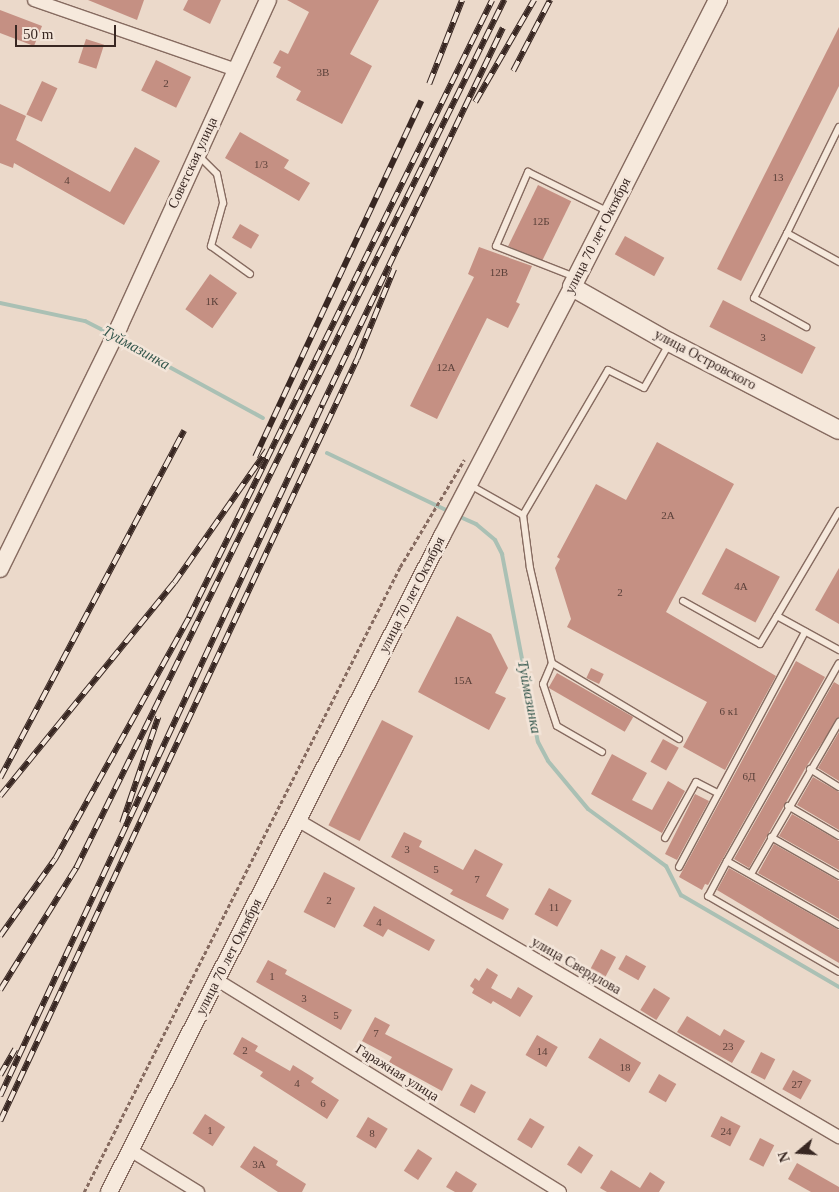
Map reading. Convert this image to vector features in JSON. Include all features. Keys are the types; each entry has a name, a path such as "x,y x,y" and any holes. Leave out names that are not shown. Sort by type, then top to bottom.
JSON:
{"main road":[{"name":"улица 70 лет Октября","path":"574,283 718,0"},
{"name":"улица Островского","path":"574,283 669,342 839,430"}],"street":[{"path":"34,0 236,70"},
{"name":"Советская улица","path":"0,569 119,327 268,0"},
{"name":"улица 70 лет Октября","path":"109,1192 442,536 574,283"},
{"name":"улица Свердлова","path":"298,821 839,1137"},
{"name":"Гаражная улица","path":"217,980 560,1192"},
{"path":"130,1150 198,1192"}],"lane":[{"path":"806,327 754,298 839,127"},
{"path":"197,153 216,174 223,203 211,246 250,274"},
{"path":"574,283 496,246 528,172 610,212"},
{"path":"787,233 839,262"},
{"path":"602,752 556,726 543,684 552,663 530,568 523,515 608,370 644,388 669,342"},
{"path":"469,485 523,515"},
{"path":"683,601 760,644 839,511"},
{"path":"776,616 839,650"},
{"path":"679,867 805,632"},
{"path":"552,663 679,739"},
{"path":"839,663 708,896 839,972"},
{"path":"750,874 788,806 839,722"},
{"path":"810,769 839,787"},
{"path":"665,838 696,782 718,793"},
{"path":"788,806 839,836"},
{"path":"772,836 839,876"},
{"path":"727,861 839,925"}],"path":[{"path":"84,1192 400,566 465,458"}],"building":[{"path":"88,0 144,0 137,20"},
{"path":"188,0 221,0 210,24 183,10"},
{"path":"287,0 379,0 350,54 372,66 342,124 296,100 301,91 276,77 281,67 273,63 280,50 288,54 309,12"},
{"path":"0,10 42,26 34,46 0,33"},
{"path":"839,27 839,86 741,281 717,269"},
{"path":"86,39 104,45 96,69 78,63"},
{"path":"156,60 191,77 176,108 141,91"},
{"path":"42,81 57,88 42,122 26,115"},
{"path":"0,104 26,116 16,140 110,192 135,147 160,161 124,225 14,163 13,168 0,163"},
{"path":"240,132 289,160 284,168 310,183 299,201 225,158"},
{"path":"538,185 571,201 541,262 508,246"},
{"path":"240,224 259,235 251,249 232,238"},
{"path":"625,236 664,258 654,276 615,254"},
{"path":"479,247 532,266 516,302 520,304 508,328 487,318 437,419 410,406 474,277 468,274"},
{"path":"210,274 237,293 212,328 185,309"},
{"path":"723,300 816,347 802,374 709,327"},
{"path":"657,442 734,484 666,612 776,676 725,770 683,747 707,702 567,627 571,619 555,568 560,559 557,557 596,484 626,500"},
{"path":"726,548 780,577 755,623 702,594"},
{"path":"839,568 839,624 815,610"},
{"path":"457,616 491,634 508,668 495,693 506,698 489,730 418,692"},
{"path":"796,661 825,677 708,885 705,884 702,890 679,877"},
{"path":"591,668 604,674 599,684 586,678"},
{"path":"557,673 633,717 625,732 548,688"},
{"path":"834,682 839,685 839,717 806,767 749,868 734,859"},
{"path":"382,720 413,736 360,841 328,825"},
{"path":"839,732 839,781 818,768"},
{"path":"663,739 679,748 666,770 650,762"},
{"path":"612,754 647,773 632,800 652,810 668,781 685,791 662,833 591,794"},
{"path":"813,777 839,792 839,830 797,805"},
{"path":"695,794 709,801 677,860 665,854"},
{"path":"792,814 839,841 839,870 779,836"},
{"path":"404,832 422,841 419,847 463,870 475,849 503,864 486,896 509,909 503,920 450,894 453,890 391,857"},
{"path":"774,844 839,881 839,919 758,873"},
{"path":"729,868 839,930 839,963 717,890"},
{"path":"324,872 355,888 335,928 304,912"},
{"path":"549,888 572,901 557,927 534,914"},
{"path":"374,906 435,940 429,951 388,929 383,937 363,926"},
{"path":"601,949 616,957 602,983 587,975"},
{"path":"626,955 646,966 638,980 618,969"},
{"path":"268,960 287,970 285,974 352,1010 341,1030 256,982"},
{"path":"487,968 498,975 491,988 511,999 518,987 533,996 520,1017 493,1001 491,1004 472,993 474,989 470,986 475,978 479,981"},
{"path":"654,988 670,998 656,1020 640,1010"},
{"path":"687,1016 720,1036 724,1029 745,1041 732,1063 677,1032"},
{"path":"375,1017 390,1025 385,1034 453,1069 442,1091 389,1062 392,1057 362,1041"},
{"path":"537,1035 558,1047 546,1067 526,1055"},
{"path":"242,1037 258,1046 255,1051 290,1071 293,1065 314,1078 311,1082 339,1100 327,1119 260,1076 263,1072 233,1054"},
{"path":"600,1038 641,1063 629,1082 588,1058"},
{"path":"761,1052 775,1059 765,1080 751,1072"},
{"path":"793,1070 811,1080 801,1099 782,1089"},
{"path":"659,1074 676,1084 666,1102 648,1092"},
{"path":"471,1084 486,1092 475,1113 460,1105"},
{"path":"205,1114 225,1127 213,1146 192,1133"},
{"path":"721,1116 741,1126 730,1146 711,1136"},
{"path":"368,1117 388,1129 376,1149 356,1137"},
{"path":"530,1118 545,1127 532,1148 517,1139"},
{"path":"760,1138 774,1145 763,1167 749,1159"},
{"path":"254,1146 278,1161 276,1165 306,1184 302,1192 278,1192 240,1167"},
{"path":"579,1146 593,1155 581,1174 567,1164"},
{"path":"418,1149 432,1158 418,1180 404,1171"},
{"path":"797,1163 839,1187 839,1192 811,1192 788,1179"},
{"path":"611,1170 640,1188 650,1172 665,1182 659,1192 607,1192 600,1188"},
{"path":"456,1171 477,1184 472,1192 455,1192 446,1187"}],"waterway":[{"name":"Туймазинка","path":"0,303 85,321 110,334"},
{"name":"Туймазинка","path":"118,339 263,418"},
{"name":"Туймазинка","path":"327,453 450,512"},
{"name":"Туймазинка","path":"458,516 476,524 495,540 502,554 538,742 548,761 588,809 666,866 681,895 839,987"}],"railway":[{"path":"429,84 462,0"},
{"path":"0,936 55,859 189,617 492,0"},
{"path":"0,990 76,868 504,0"},
{"path":"475,102 534,0"},
{"path":"513,71 550,0"},
{"path":"0,1096 322,405 503,28"},
{"path":"255,457 421,101"},
{"path":"0,1121 357,359 394,269"},
{"path":"0,778 184,431"},
{"path":"0,796 174,583 267,450"},
{"path":"122,823 158,717"},
{"path":"0,1075 15,1049"}]}
